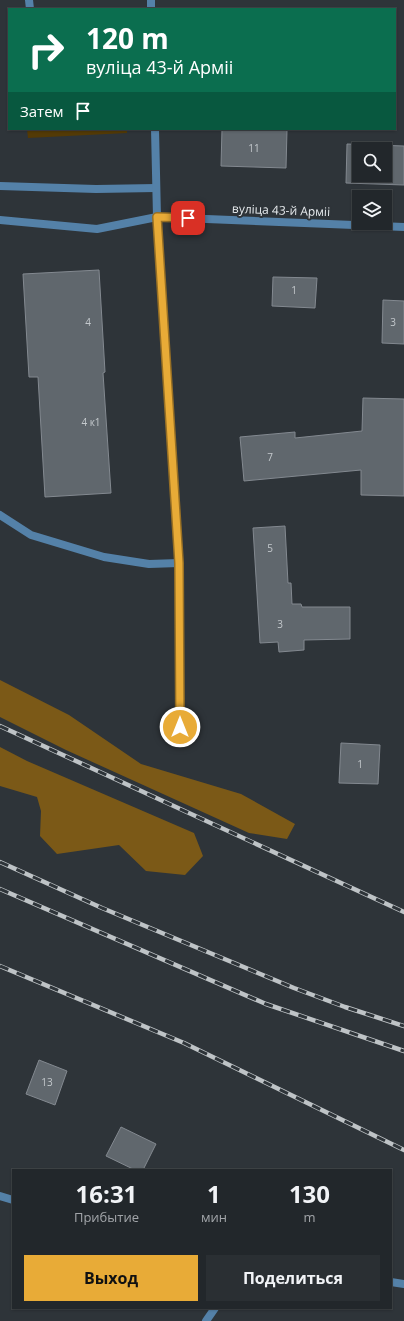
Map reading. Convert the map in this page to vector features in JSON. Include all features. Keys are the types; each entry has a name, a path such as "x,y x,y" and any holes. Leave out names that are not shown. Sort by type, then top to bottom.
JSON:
{"street":[{"path":"154,130 157,217 179,563 180,727"},
{"path":"0,186 96,189 156,188"},
{"name":"вуліца 43-й Арміі","path":"0,220 97,229 157,217 404,227"},
{"path":"0,515 31,535 104,557 148,564 179,563"},
{"path":"0,1196 12,1200"},
{"path":"392,1282 404,1284"},
{"path":"206,1321 214,1309"}],"shaded area":[{"path":"27,130 127,130 127,133 28,138"},
{"path":"0,680 69,715 141,764 241,794 295,824 287,839 249,833 66,750 0,717"},
{"path":"0,747 27,761 194,833 203,856 185,875 146,871 119,845 57,854 40,836 41,811 37,797 0,786"}],"building":[{"path":"222,130 287,130 286,168 221,166"},
{"path":"347,144 352,144 352,182 392,182 392,146 404,146 404,185 346,183"},
{"path":"99,270 105,372 103,373 111,493 45,497 38,377 29,377 23,274"},
{"path":"273,277 317,278 315,308 272,306"},
{"path":"383,300 404,301 404,344 382,343"},
{"path":"363,398 404,399 404,496 361,495 361,470 244,481 240,437 295,432 295,438 362,431"},
{"path":"285,526 288,583 291,583 292,604 301,604 302,607 350,607 350,639 304,640 304,650 279,652 278,642 260,643 253,528"},
{"path":"341,743 380,745 378,784 339,783"},
{"path":"39,1060 67,1071 55,1105 26,1094"},
{"path":"121,1127 156,1144 144,1169 133,1169 106,1156"}],"railway":[{"path":"0,726 404,912"},
{"path":"0,862 102,908 294,988 345,1007 404,1026"},
{"path":"0,889 266,1004 404,1051"},
{"path":"0,966 184,1043 404,1150"}],"route":[{"path":"180,727 179,563 157,217 188,218"}]}
